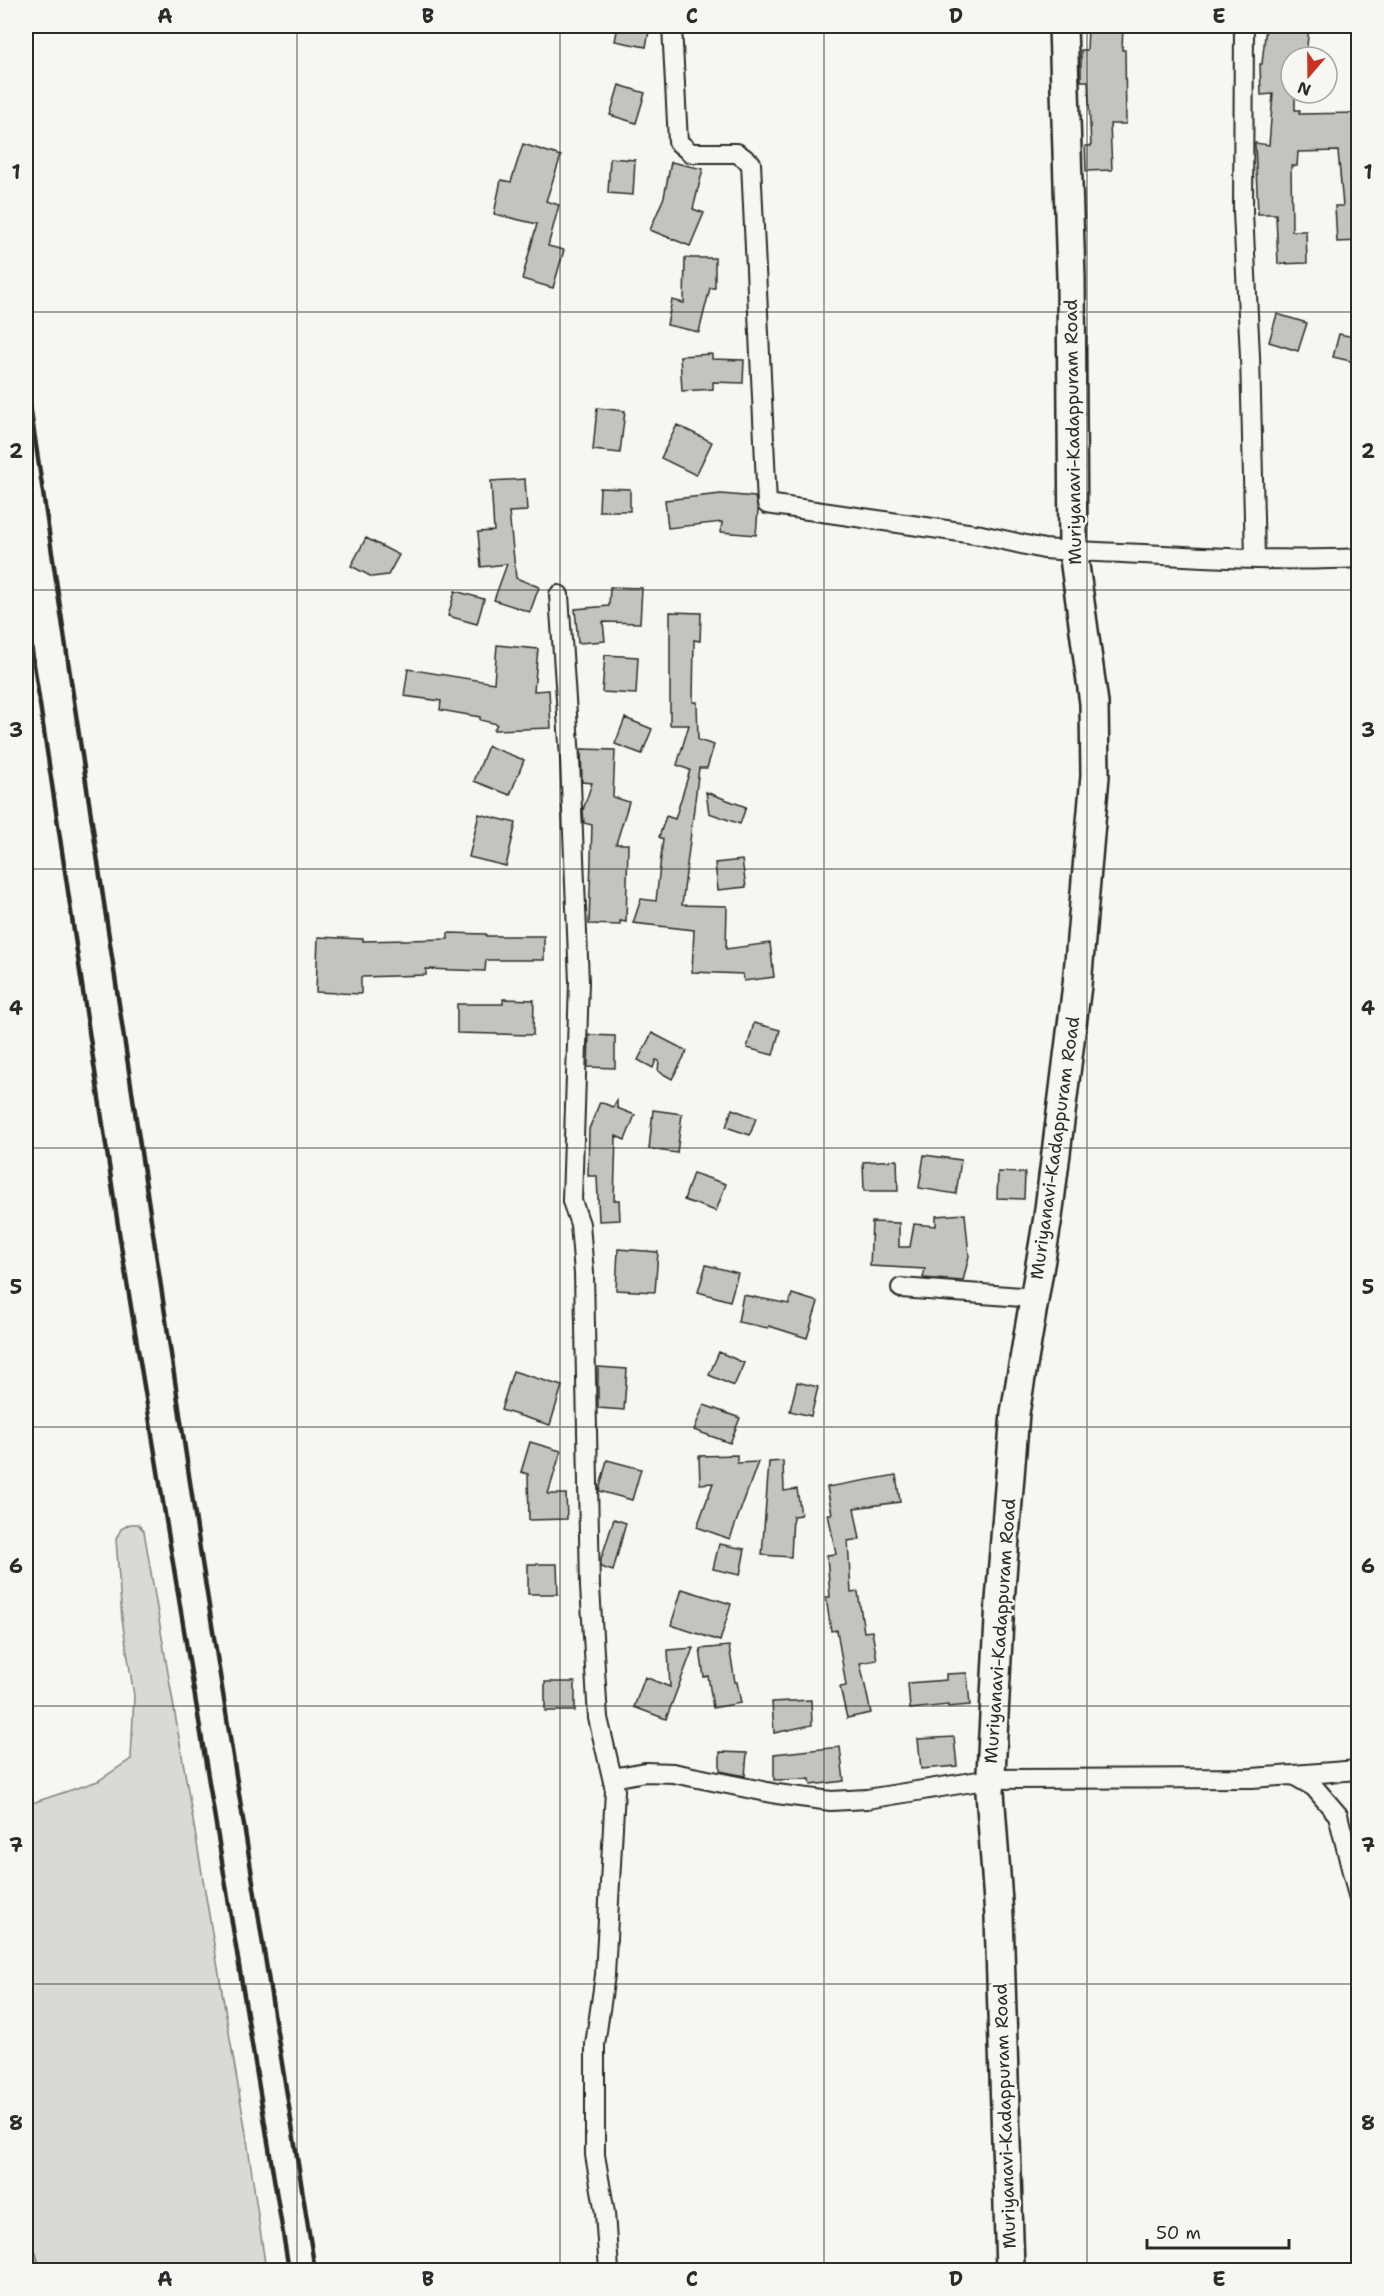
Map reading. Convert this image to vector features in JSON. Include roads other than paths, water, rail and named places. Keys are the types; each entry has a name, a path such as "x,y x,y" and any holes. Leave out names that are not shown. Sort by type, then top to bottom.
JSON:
{"main road":[{"name":"Muriyanavi-Kadappuram Road","path":"1010,2271 999,1916 991,1779 1000,1601 1015,1413 1048,1217 1077,985 1095,776 1094,703 1072,551 1071,277 1063,26"}],"street":[{"path":"672,26 678,142 691,153 737,153 751,163 767,504 981,535 1044,549 1321,560 1359,558"},
{"path":"1244,26 1243,212 1250,356 1255,558"},
{"path":"559,595 570,759 579,982 573,1201 580,1224 584,1273 590,1587 598,1718 615,1790 605,1963 595,2056 595,2155 605,2213 609,2271"},
{"path":"901,1288 1035,1298"},
{"path":"613,1778 645,1772 672,1773 777,1794 831,1801 867,1799 991,1779 1252,1778 1359,1770"},
{"path":"1293,1775 1314,1787 1338,1815 1359,1896"}],"railway":[{"path":"26,378 201,1556 315,2270"},
{"path":"26,611 122,1252 289,2270"}]}
